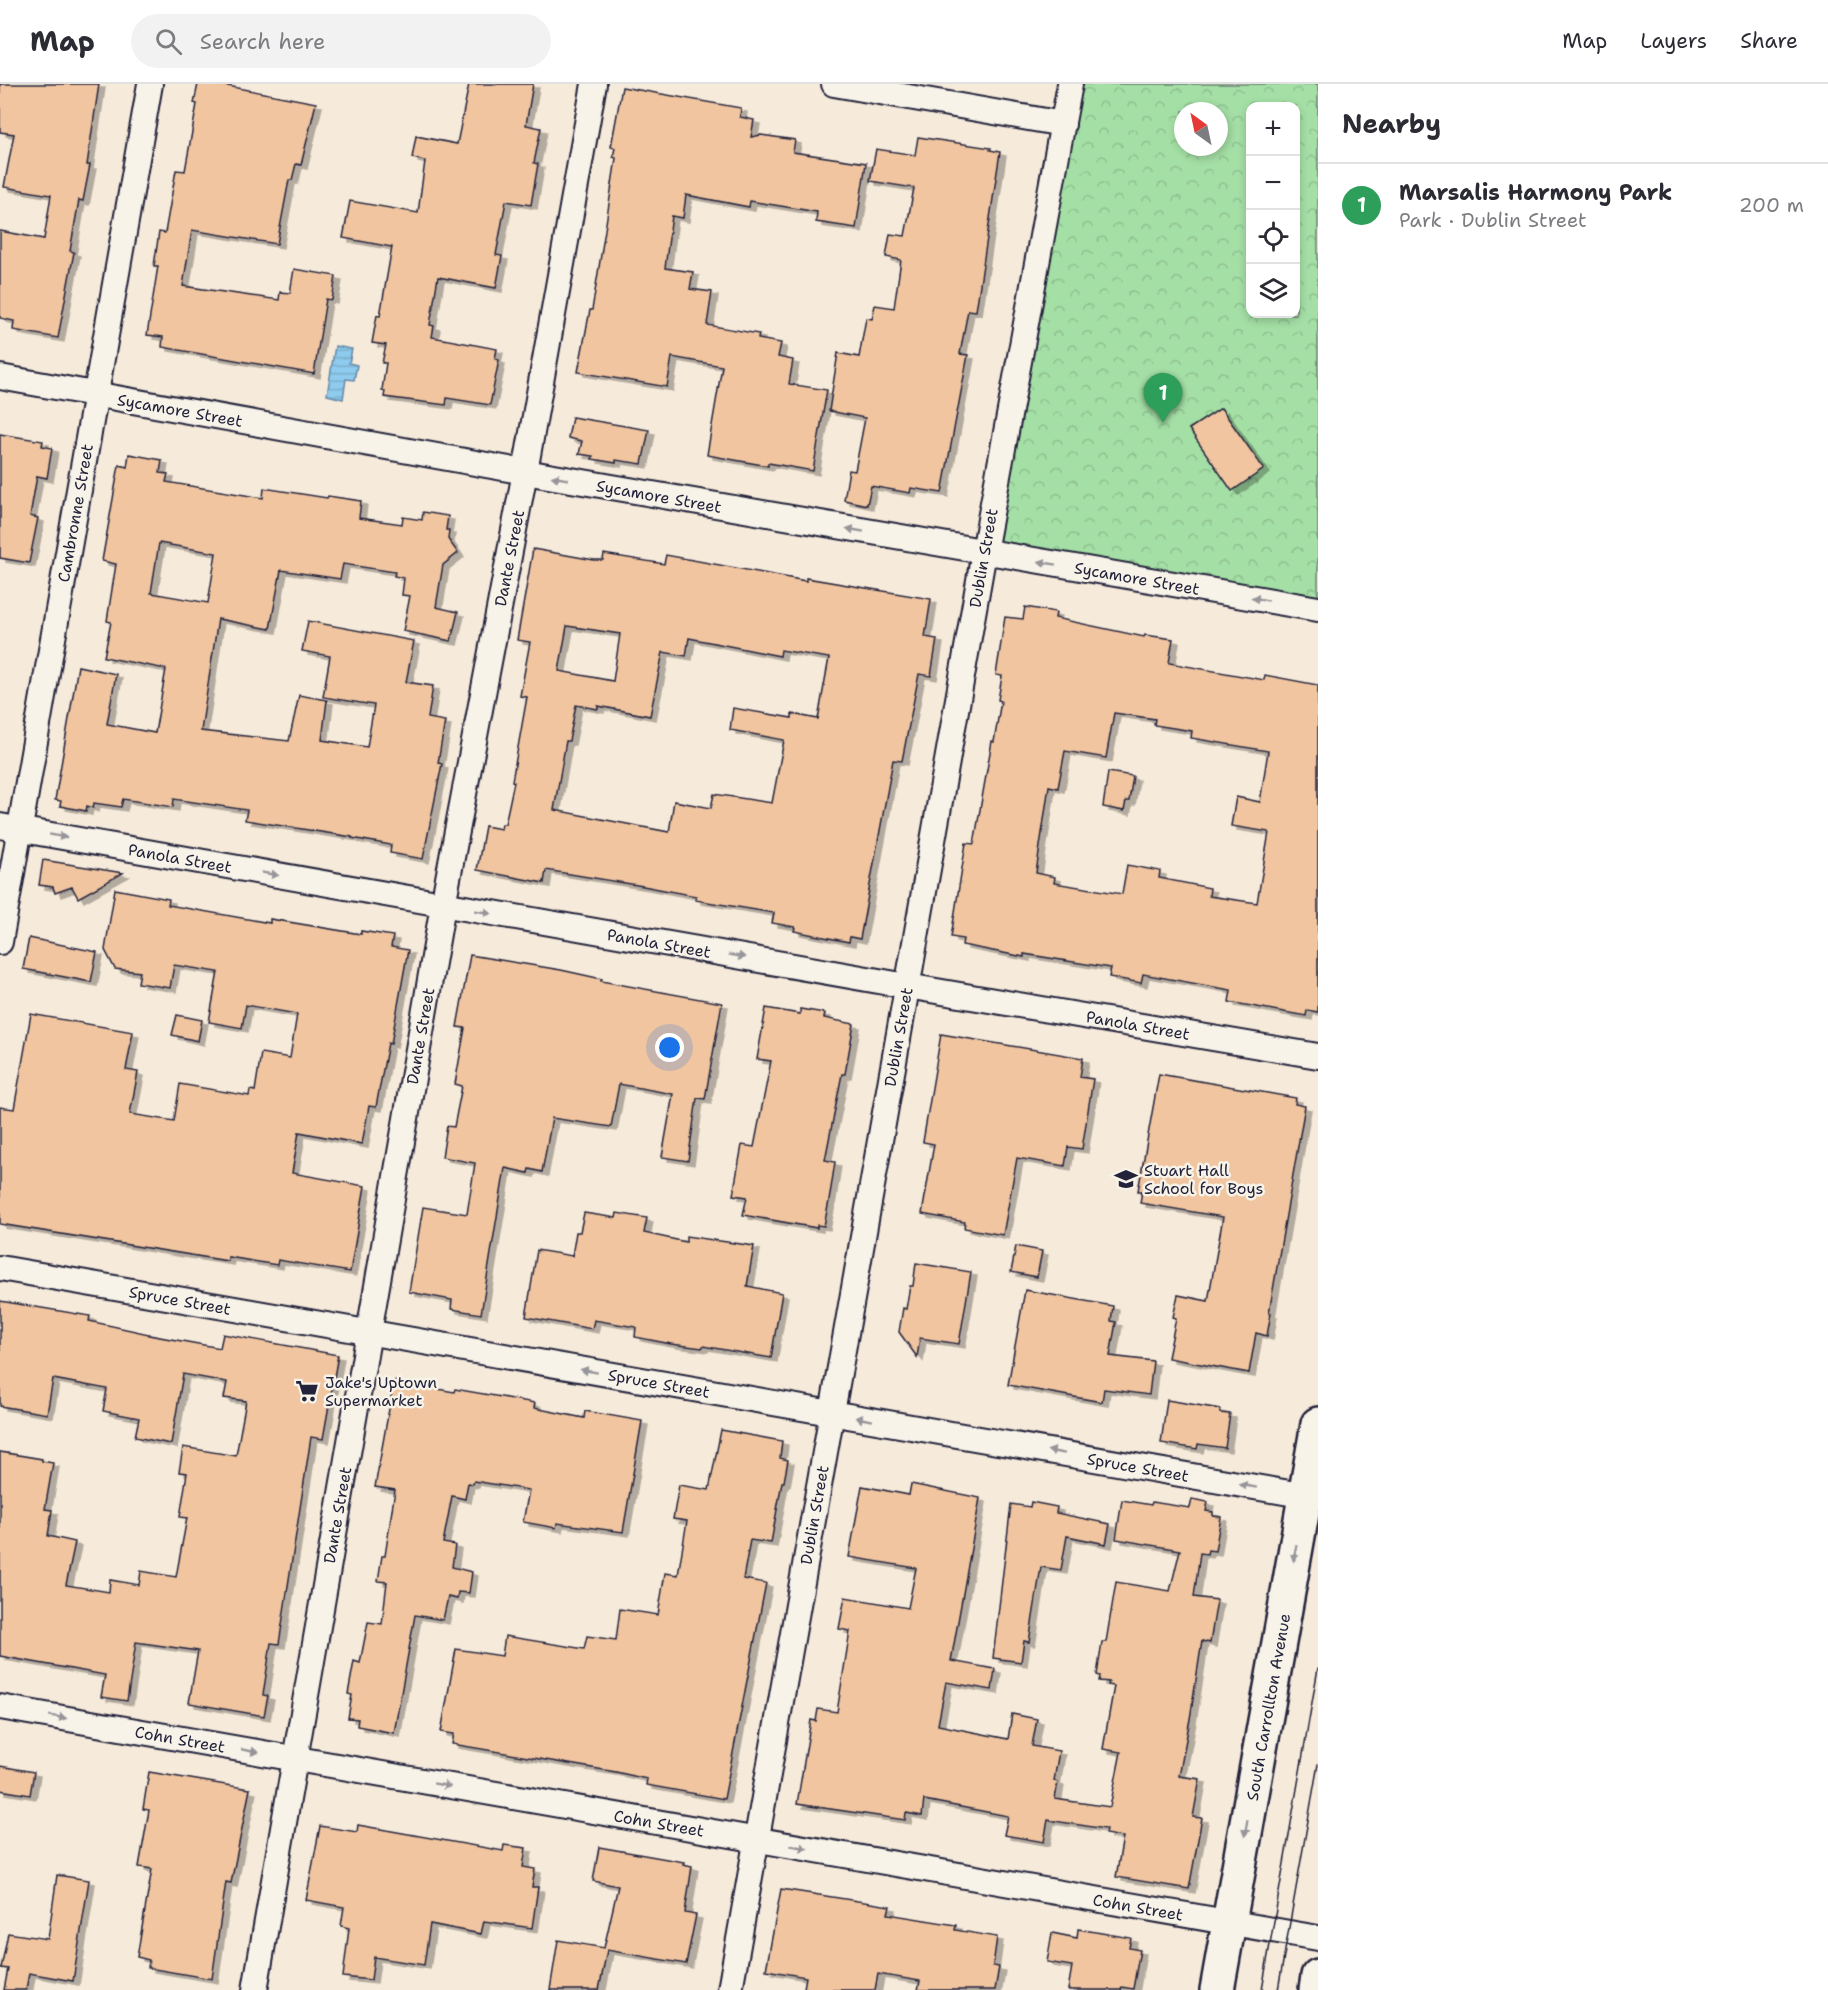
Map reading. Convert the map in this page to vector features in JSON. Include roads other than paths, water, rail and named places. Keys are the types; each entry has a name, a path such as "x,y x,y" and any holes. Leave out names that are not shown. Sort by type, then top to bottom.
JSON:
{"main road":[{"name":"South Carrollton Avenue","path":"1217,1990 1312,1497 1318,1424"},
{"path":"1316,1990 1318,1976"}],"street":[{"name":"Cambronne Street","path":"0,942 10,828 96,395 150,84"},
{"name":"Dante Street","path":"255,1990 443,905 525,472 594,84"},
{"path":"834,84 1063,124"},
{"name":"Dublin Street","path":"730,1990 984,552 1070,84"},
{"name":"Sycamore Street","path":"0,377 525,472 1318,609"},
{"name":"Panola Street","path":"10,828 1318,1056"},
{"name":"Spruce Street","path":"0,1268 1312,1497"},
{"name":"Cohn Street","path":"0,1707 1318,1938"}],"water":[{"path":"335,346 352,349 349,363 357,365 354,380 346,379 343,399 327,395"}],"tram line":[{"path":"1262,1990 1318,1668"},
{"path":"1278,1990 1318,1764"}],"place":[{"name":"Marsalis Harmony Park","path":"1163,423"},
{"name":"Stuart Hall School for Boys","path":"1126,1179"},
{"name":"Jake's Uptown Supermarket","path":"307,1391"}]}
